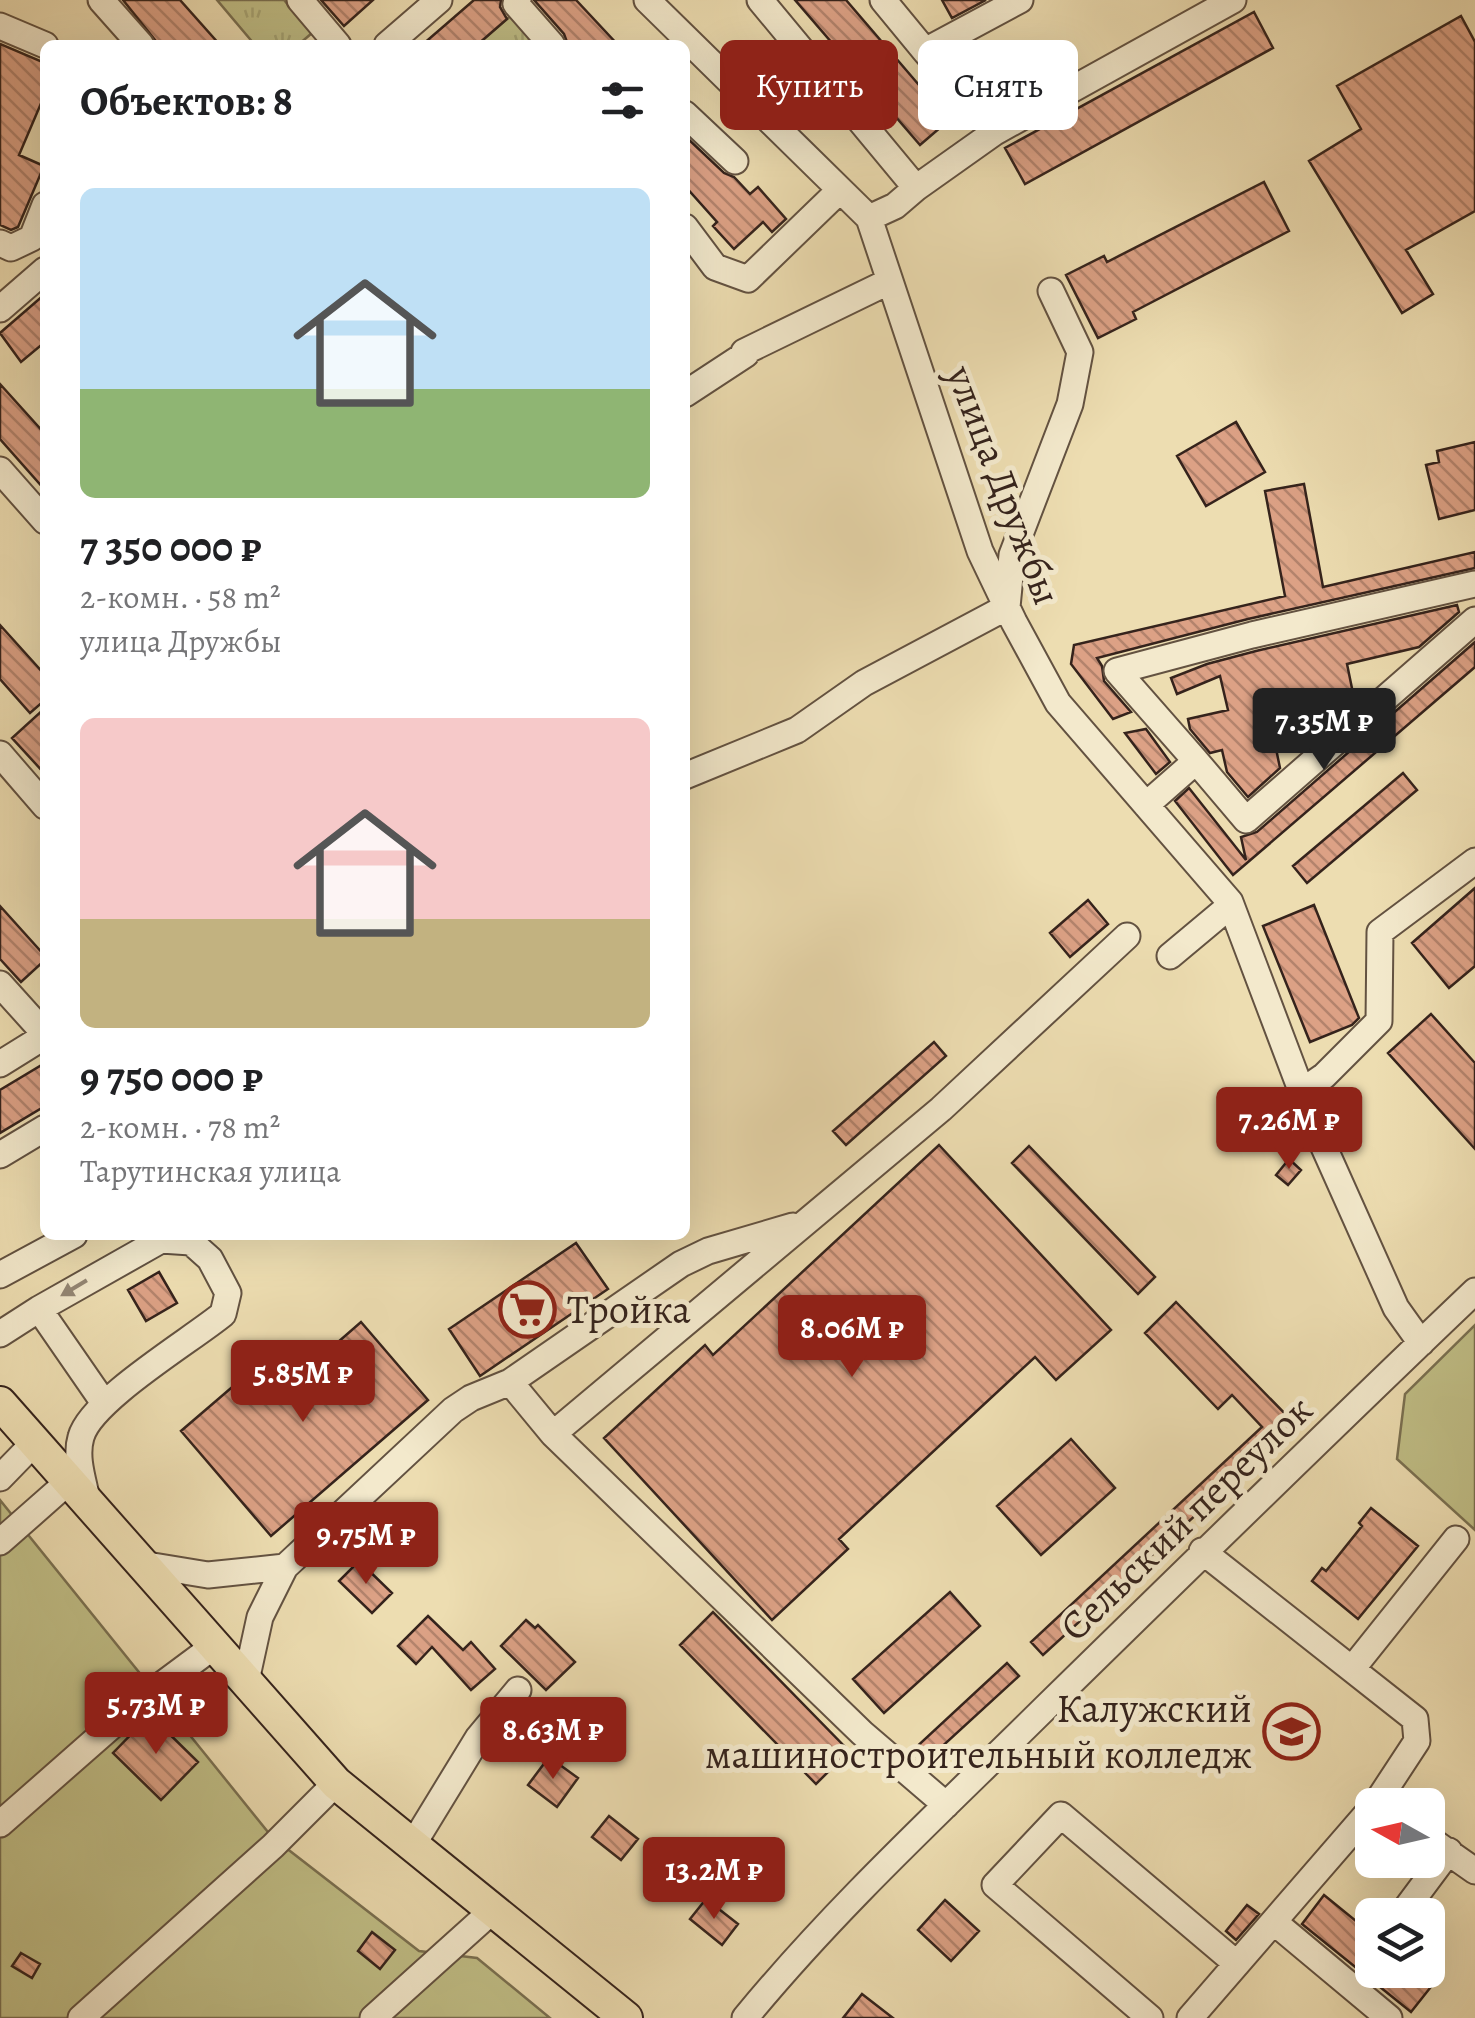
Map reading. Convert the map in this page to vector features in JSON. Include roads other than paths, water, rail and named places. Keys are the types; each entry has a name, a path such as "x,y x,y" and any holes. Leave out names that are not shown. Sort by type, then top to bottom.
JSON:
{"main road":[{"path":"0,1405 336,1783 626,2018"}],"street":[{"path":"101,0 137,40"},
{"path":"300,0 334,40"},
{"path":"393,40 440,0"},
{"path":"518,0 516,4 548,40"},
{"name":"улица Дружбы","path":"647,0 688,40"},
{"path":"760,0 916,188"},
{"path":"883,0 918,42"},
{"path":"945,40 1020,0"},
{"path":"869,218 894,206 995,132 1233,0"},
{"path":"0,26 40,43"},
{"name":"улица Дружбы","path":"690,42 869,218 980,552 1058,703 1231,904 1301,1092 1396,1308 1421,1343"},
{"path":"690,119 736,160"},
{"path":"690,234 715,267 748,280 840,190"},
{"path":"0,243 11,248 32,238 40,218"},
{"path":"0,309 40,274"},
{"path":"690,391 744,352 890,281"},
{"path":"690,774 797,730 864,683 1007,607 1012,556 1070,404 1080,352 1051,291"},
{"path":"0,470 40,515"},
{"path":"1475,584 1252,635 1117,671 1246,820 1475,620"},
{"path":"0,754 40,800"},
{"path":"1146,805 1196,760"},
{"path":"1301,1092 1324,1076 1378,1021 1380,932 1475,861"},
{"path":"1170,956 1231,904"},
{"path":"553,1434 941,1109 1127,936"},
{"path":"0,984 40,1029"},
{"path":"0,1064 40,1038"},
{"path":"0,1155 40,1131"},
{"path":"246,1681 260,1617 284,1567 453,1410 510,1382 681,1264 804,1222"},
{"path":"0,1275 65,1240"},
{"path":"0,1334 161,1240 191,1242 210,1259 228,1293 224,1314 93,1412 80,1438 78,1493 0,1542"},
{"name":"Сельский переулок","path":"745,2018 946,1805 1202,1551 1475,1291"},
{"path":"38,1309 104,1404"},
{"path":"510,1382 553,1434 862,1733 946,1805"},
{"path":"0,1478 34,1443"},
{"path":"1352,1669 1456,1539"},
{"path":"1202,1551 1415,1718 1417,1741 1386,1788"},
{"path":"141,1564 208,1575 284,1567"},
{"path":"0,1824 140,1700 214,1646"},
{"path":"412,1846 478,1738 518,1690"},
{"path":"81,2018 336,1783"},
{"path":"1150,2018 995,1885 1061,1815 1237,1964"},
{"path":"1190,2018 1355,1829"},
{"path":"1445,1849 1475,1871"},
{"path":"373,2018 492,1911"},
{"path":"1274,1922 1389,2018"}],"place":[{"name":"Тройка","path":"528,1309"},
{"name":"Калужский машиностроительный колледж","path":"1291,1731"}]}
